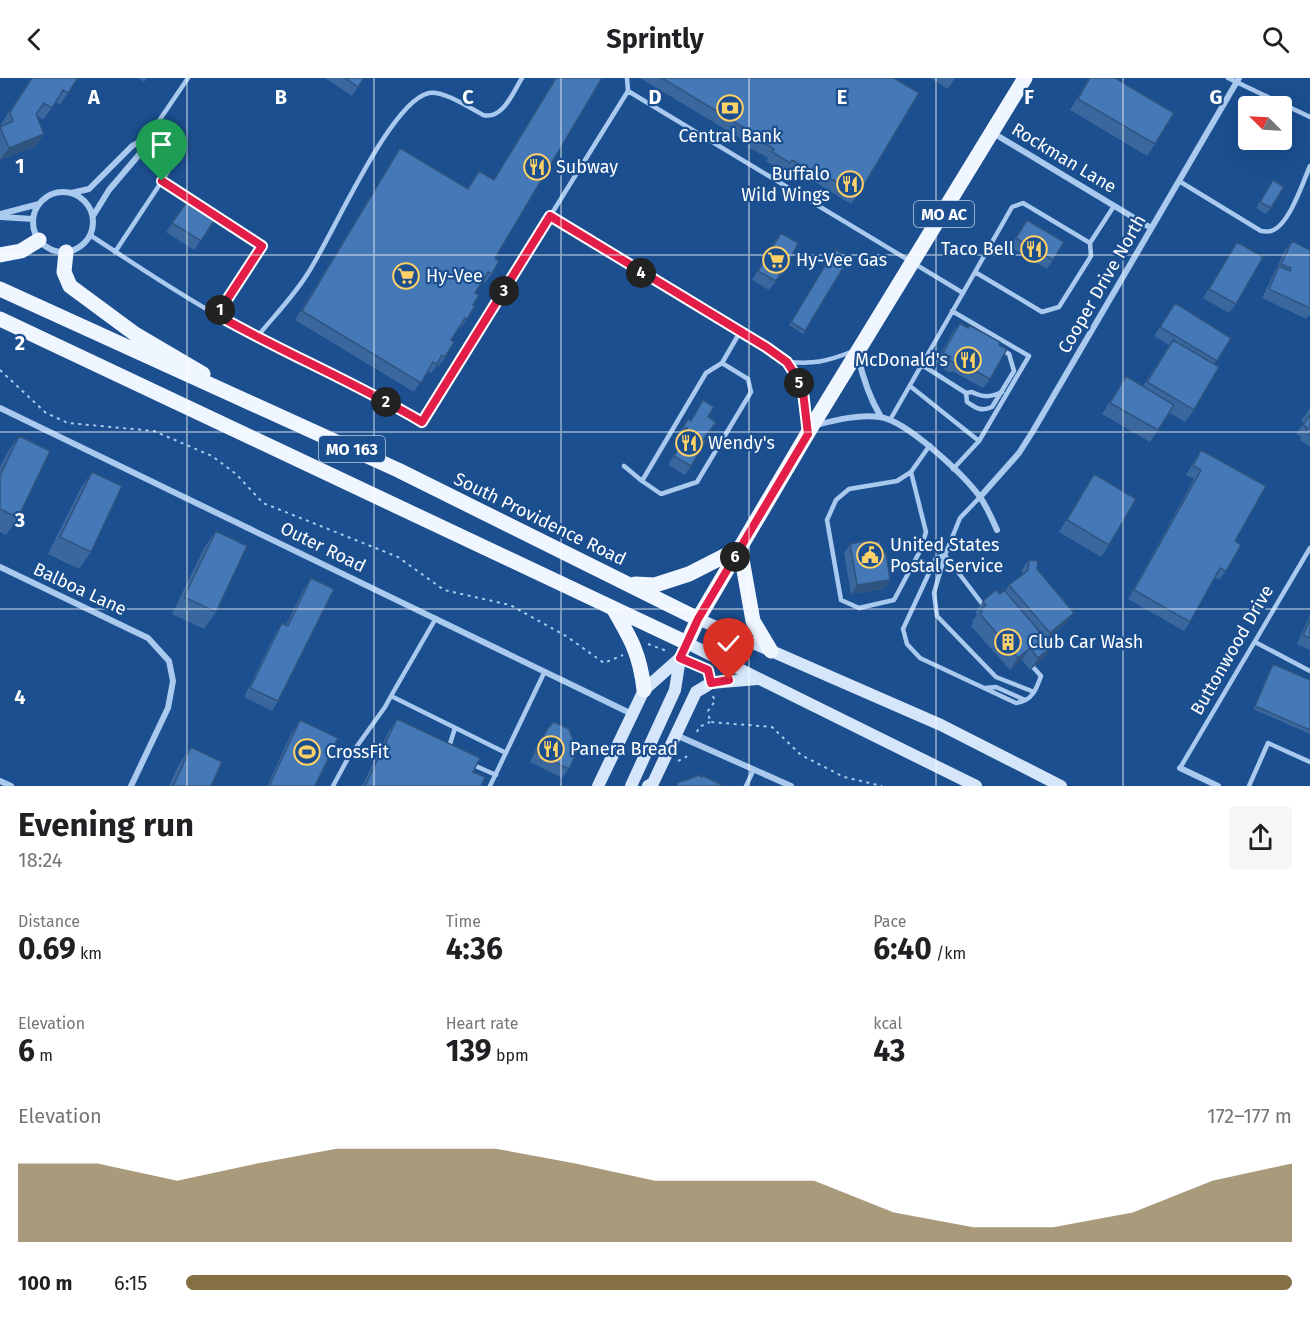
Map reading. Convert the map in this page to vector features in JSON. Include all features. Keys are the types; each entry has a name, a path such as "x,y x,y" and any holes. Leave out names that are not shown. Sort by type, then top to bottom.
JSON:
{"main road":[{"name":"MO AC","path":"687,643 698,619 810,430 1025,78"},
{"path":"0,255 21,251 39,240"},
{"path":"66,252 64,272 70,286 135,334 190,364 233,395"},
{"name":"South Providence Road","path":"0,289 398,470 698,619 941,725 1061,786"},
{"name":"MO 163","path":"0,319 687,643 976,786"},
{"path":"626,584 655,585 665,582 689,574 740,548 753,621 771,651"},
{"path":"613,608 641,664 644,690"},
{"path":"631,786 675,690 680,658 687,643"},
{"path":"598,786 644,690 680,658"},
{"path":"648,786 653,783 696,692 711,683 758,679"}],"street":[{"name":"Cooper Drive North","path":"980,497 1019,453 1237,80"},
{"name":"Rockman Lane","path":"992,132 1151,228"},
{"path":"0,216 39,204 53,194 89,189 132,146 148,137"},
{"path":"93,216 109,190 143,150 148,137"},
{"path":"39,204 33,219 39,240 46,248 56,252 75,250 90,236 93,216 85,201 71,193"},
{"path":"0,216 33,219"},
{"path":"859,351 863,383 881,417"},
{"name":"Outer Road","path":"0,408 632,714"},
{"path":"810,430 836,420 881,417 890,420 930,445 980,497 998,530"},
{"name":"Balboa Lane","path":"0,567 148,638 169,661 173,681 168,708 131,786"},
{"path":"675,735 791,786"},
{"path":"1180,768 1218,786"},
{"path":"0,781 11,786"}],"lane":[{"path":"148,137 188,78"},
{"path":"257,337 308,274 367,168 400,115 420,96 435,92 483,115 496,115 522,78"},
{"path":"90,236 152,277 217,315 422,422 628,92 627,78"},
{"path":"1228,78 1237,80 1310,117"},
{"path":"628,92 963,293"},
{"path":"115,252 171,166"},
{"path":"1179,181 1261,231 1271,231 1282,223 1310,166"},
{"path":"162,181 262,246 217,315"},
{"path":"890,420 1012,207 1023,203 1090,243"},
{"path":"975,272 1042,312 1059,307 1091,256 1090,243 1114,206"},
{"path":"550,216 787,362 811,364 859,351"},
{"path":"952,311 1029,356 979,441 953,469"},
{"path":"960,316 963,323"},
{"path":"642,481 706,373 722,363 740,332"},
{"path":"966,393 967,402 978,410 992,407 1014,371 1009,354 1000,349"},
{"path":"787,362 803,392 810,430"},
{"path":"624,466 661,494 697,482 751,392 748,379 722,363"},
{"path":"922,365 966,393 972,392 982,397 991,397 1003,391"},
{"path":"910,386 979,441"},
{"path":"911,472 926,532 920,551 894,600 859,608 841,600 826,520 836,500 849,489 897,481 911,472 930,445"},
{"path":"980,497 960,518 945,555 934,593 937,616 996,677 1034,692"},
{"name":"Buttonwood Drive","path":"1180,768 1310,548"},
{"path":"945,555 983,605"},
{"path":"945,555 936,558 903,629 907,644 920,658 1016,703 1026,700 1034,692 1041,676 1033,667"},
{"path":"333,786 347,760 385,707 436,618"},
{"path":"1255,642 1310,671"},
{"path":"490,786 544,673"},
{"path":"391,696 506,753"},
{"path":"452,755 449,747 455,728"},
{"path":"1249,786 1268,743 1310,762"},
{"path":"470,763 496,775"},
{"path":"746,786 754,769"}],"path":[{"path":"0,370 46,413 68,423 154,431 212,456 236,474 263,503 398,558 444,590 510,605 566,636 604,663 650,643 708,670 715,701 708,711 710,722"},
{"path":"677,761 686,757 699,727 710,722 772,727 801,755 844,777 882,786"}],"building":[{"path":"32,78 78,78 68,93 63,90 52,108 44,103 36,114 44,134 9,148 0,127 13,121 10,112"},
{"path":"345,78 364,78 358,87"},
{"name":"Hy-Vee","path":"556,78 602,78 495,258 499,261 492,274 488,272 475,293 479,295 473,305 475,306 451,340 454,342 445,357 442,355 437,364 433,362 421,383 302,311 400,148 468,189 479,171 494,180"},
{"path":"662,78 894,78 919,93 858,195 813,168 811,171 792,160 790,163 772,152 774,149 754,137 756,135"},
{"path":"1090,78 1115,78 1174,113 1155,144 1078,99"},
{"path":"1273,180 1284,187 1271,208 1260,202"},
{"path":"186,203 214,221 201,241 172,223"},
{"path":"1027,220 1064,242 1053,260 1016,238"},
{"name":"Hy-Vee Gas","path":"781,233 798,243 784,272 782,271 776,281 758,271"},
{"path":"1292,241 1310,250 1310,308 1269,289 1279,266 1290,271 1291,268 1281,264"},
{"path":"1237,242 1263,257 1236,304 1209,289"},
{"path":"835,249 849,258 805,331 791,322"},
{"path":"1175,303 1231,338 1217,361 1160,327"},
{"name":"McDonald's","path":"960,323 968,328 969,325 1000,342 999,345 1007,349 990,379 958,361 956,364 949,360 951,357 943,353"},
{"path":"1173,340 1219,367 1194,410 1147,382"},
{"path":"1126,376 1174,405 1158,430 1110,403"},
{"name":"Wendy's","path":"703,400 714,407 708,417 716,422 703,440 706,441 691,466 674,456 685,438 682,436 687,428 683,427 688,419 691,421"},
{"path":"1310,415 1310,434 1306,431 1308,428 1303,425"},
{"path":"19,436 50,451 18,518 0,509 0,476"},
{"path":"1201,450 1266,486 1235,541 1241,545 1226,571 1220,568 1190,622 1134,590 1201,470 1193,466"},
{"path":"92,472 122,486 91,552 60,537"},
{"path":"1094,474 1136,499 1109,545 1067,520"},
{"path":"216,531 247,546 216,612 184,597"},
{"path":"865,541 867,556 886,553 890,580 857,585 850,544"},
{"path":"880,541 883,554 867,556 865,544"},
{"path":"1029,560 1038,561 1037,569 1074,613 1050,633 1009,585 1028,570"},
{"path":"311,578 334,589 278,701 250,688 282,623 288,626"},
{"path":"996,590 1000,594 1004,590 1052,646 1038,658 1030,648 1018,658 980,614 986,605 983,601"},
{"path":"1310,620 1310,638 1303,635"},
{"path":"1055,635 1060,640 1050,648 1052,646 1048,641"},
{"path":"1273,664 1310,680 1310,730 1255,706"},
{"path":"397,719 480,758 473,772 485,777 481,786 365,786"},
{"path":"300,720 338,738 315,786 269,786"},
{"name":"Panera Bread","path":"554,722 569,729 577,751 569,769 536,753 547,729"},
{"path":"191,747 222,762 211,786 173,786"},
{"path":"700,775 722,785 677,786 677,783"}],"place":[{"name":"Central Bank","path":"730,108"},
{"name":"Subway","path":"537,167"},
{"name":"Buffalo Wild Wings","path":"850,184"},
{"name":"Taco Bell","path":"1034,249"},
{"name":"Hy-Vee Gas","path":"776,260"},
{"name":"Hy-Vee","path":"406,276"},
{"name":"McDonald's","path":"968,360"},
{"name":"Wendy's","path":"689,443"},
{"name":"United States Postal Service","path":"870,555"},
{"name":"Club Car Wash","path":"1008,642"},
{"name":"Panera Bread","path":"551,749"},
{"name":"CrossFit","path":"307,752"}],"route":[{"path":"162,181 262,246 217,315 422,422 550,216 787,362 803,392 808,434 698,619 680,658 708,670 711,683 729,680"}]}
